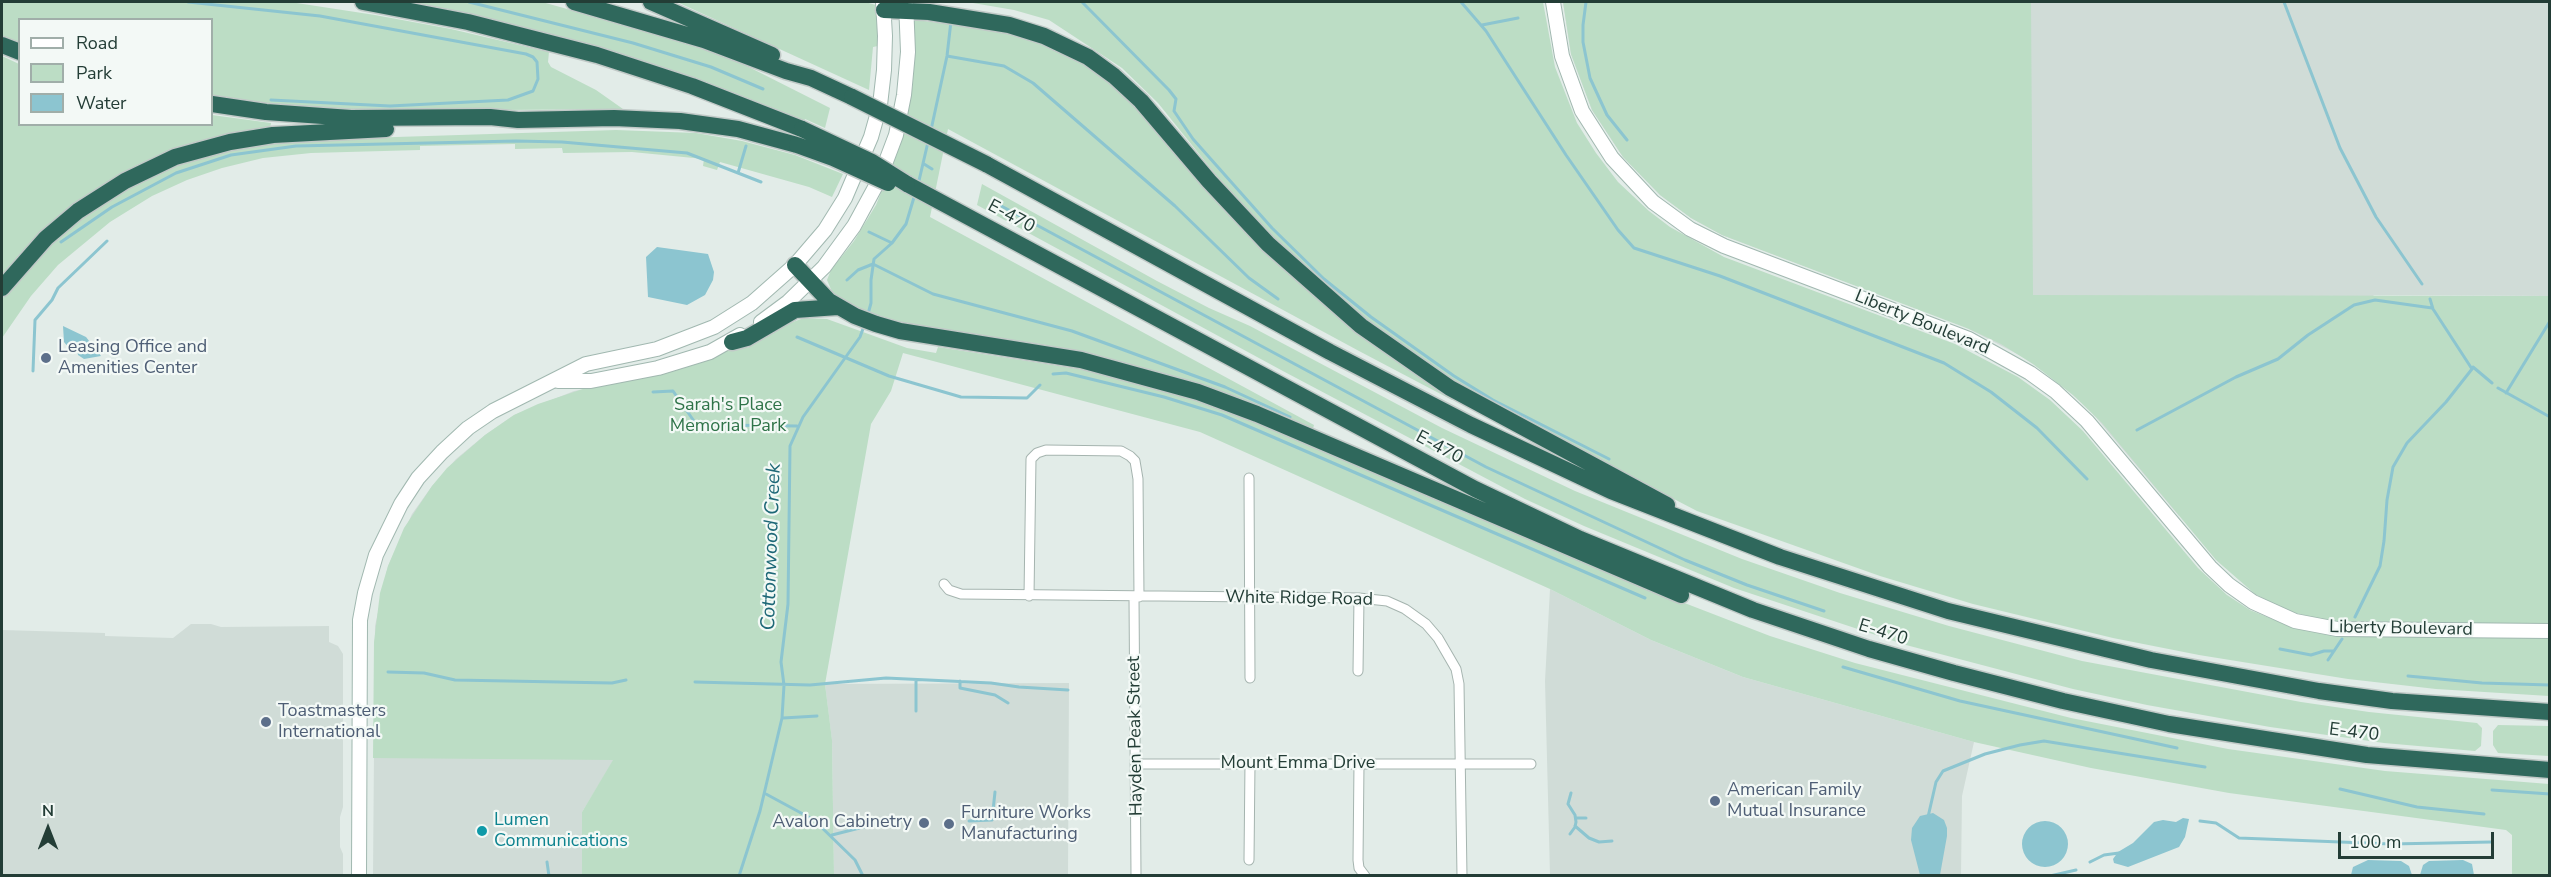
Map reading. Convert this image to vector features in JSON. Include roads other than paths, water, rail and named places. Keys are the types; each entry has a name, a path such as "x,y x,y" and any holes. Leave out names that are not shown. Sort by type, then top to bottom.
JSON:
{"highway":[{"path":"363,2 489,26 597,55 692,86 800,137"},
{"name":"E-470","path":"574,2 704,40 811,78 986,164 1330,352 1471,425 1576,476 1780,557 1913,600 2011,628 2127,655 2319,691 2392,702 2550,712"},
{"path":"651,2 792,64 811,78"},
{"path":"883,6 929,6 985,16 1060,42 1101,66 1134,93 1209,181 1268,244 1326,297 1384,344 1460,393 1662,502 1695,525"},
{"path":"2,45 18,51"},
{"path":"213,104 332,117 490,117 518,120 622,118 680,121 800,137"},
{"path":"2,288 46,238 85,206 136,175 185,153 230,141 273,135 490,127 518,120"},
{"name":"E-470","path":"800,137 833,158 889,184 907,184 1467,484 1580,540 1714,596 1801,627 1926,666 2150,720 2260,740 2367,755 2550,771"},
{"path":"795,265 838,307 855,316 890,328 1081,360 1198,392 1257,414 1684,596 1714,596"},
{"path":"732,342 747,338 795,310 838,307"}],"main road":[{"name":"Liberty Boulevard","path":"1553,2 1562,56 1579,105 1611,158 1653,202 1690,229 1724,246 1968,339 2030,373 2087,421 2214,572 2253,603 2295,621 2337,629 2550,631"},
{"path":"358,876 360,627 365,592 382,540 412,486 453,440 505,404 586,364 657,349 714,327 757,299 795,265 837,212 853,183 868,146 880,105 883,79 885,46 883,6"},
{"path":"555,381 591,381 652,370 697,357 732,342 778,310 810,282 851,231 874,193 886,164 901,114 906,80 908,45 906,6"}],"street":[{"name":"Hayden Peak Street","path":"1029,596 1031,459 1037,453 1046,450 1121,452 1130,456 1135,461 1138,479 1136,876"},
{"path":"1249,478 1250,678"},
{"name":"White Ridge Road","path":"944,584 949,590 961,594 1359,598 1397,604 1420,619 1438,638 1456,669 1459,684 1462,876"},
{"path":"1358,671 1359,598"},
{"path":"1249,860 1250,763"},
{"name":"Mount Emma Drive","path":"1137,764 1531,765"},
{"path":"1359,764 1358,860 1359,868 1365,876"}],"water":[{"path":"657,247 708,254 714,272 713,280 705,295 687,305 648,297 646,257"},
{"path":"63,326 86,337 101,356 84,359 78,355 77,348 69,348 64,342"},
{"path":"1933,813 1944,820 1947,828 1940,875 1920,875 1911,840 1912,828 1920,816"},
{"path":"2183,818 2189,819 2185,837 2179,847 2128,867 2114,863 2113,859 2118,852 2133,843 2154,822 2163,820 2176,822"},
{"path":"2045,821 2061,828 2068,844 2061,860 2045,867 2029,860 2022,844 2029,828"},
{"path":"2368,860 2401,861 2409,866 2412,875 2351,875 2353,867"},
{"path":"2463,860 2472,864 2474,875 2420,875 2423,865 2429,861"}],"waterway":[{"path":"188,2 320,16 526,54 537,62 538,79 533,91 508,100 390,106 271,100"},
{"path":"469,2 633,43 711,67 763,89"},
{"path":"1082,2 1169,90 1176,99 1174,111 1193,139 1272,228 1324,279 1371,317 1454,376 1493,400 1609,459"},
{"path":"1461,2 1486,31 1566,155 1618,230 1634,248 1720,276 1944,363 1991,392 2037,428 2087,479"},
{"path":"1586,2 1583,42 1590,78 1607,115 1627,140"},
{"path":"2284,2 2340,148 2376,217 2422,284"},
{"path":"1482,25 1518,18"},
{"name":"Cottonwood Creek","path":"931,130 947,56 951,21"},
{"path":"947,56 1004,66 1033,83 1175,206 1249,278 1278,299"},
{"path":"61,242 112,207 176,173 231,155 296,146 562,142 687,153 761,182"},
{"name":"Cottonwood Creek","path":"918,185 928,142"},
{"path":"738,173 746,146"},
{"path":"924,164 932,169"},
{"name":"Cottonwood Creek","path":"868,314 874,259 892,243 906,224 915,194"},
{"path":"992,201 1486,467 1685,560 1747,585 1824,611"},
{"path":"869,232 892,243"},
{"path":"33,371 35,320 52,300 58,288 107,241"},
{"path":"847,280 858,270 873,264 933,294 1072,331 1225,387 1290,417"},
{"path":"2355,617 2380,566 2393,467 2407,443 2446,402 2472,369 2433,309 2430,299"},
{"path":"2137,430 2236,377 2278,359 2308,335 2354,305 2375,300 2432,308"},
{"path":"2506,393 2550,321"},
{"name":"Cottonwood Creek","path":"739,876 760,811 782,718 784,685 781,662 788,604 790,446 803,417 860,337 864,326"},
{"path":"797,337 889,376 961,397 1027,398 1040,385"},
{"path":"2473,367 2492,383"},
{"path":"1053,374 1066,373 1164,397 1222,415 1645,598"},
{"path":"2498,388 2550,417"},
{"path":"653,392 673,391 696,424 712,425"},
{"path":"718,425 797,426"},
{"path":"2328,660 2342,639"},
{"path":"2280,649 2311,655 2334,651"},
{"path":"1843,667 1960,701 2177,748"},
{"path":"388,672 424,673 455,680 612,683 626,680"},
{"path":"2408,676 2482,683 2550,685"},
{"path":"695,682 810,685 886,678 991,683 1068,690"},
{"path":"916,680 916,711"},
{"path":"960,681 960,688 995,695 1008,703"},
{"path":"783,718 817,716"},
{"path":"1928,817 1936,782 1943,771 1985,754 2020,745 2044,741 2205,767"},
{"path":"2340,789 2417,807 2484,814"},
{"path":"2492,790 2550,794"},
{"path":"969,821 992,820 995,792"},
{"path":"1570,834 1576,822 1575,815 1568,804 1571,793"},
{"path":"766,794 814,820 855,860 863,876"},
{"path":"1576,818 1586,818"},
{"path":"832,835 891,820 906,820"},
{"path":"2200,821 2216,823 2239,838 2391,844 2491,842"},
{"path":"1575,826 1589,838 1599,842 1612,841"},
{"path":"2090,862 2104,855 2119,853"},
{"path":"547,862 549,876"},
{"path":"2050,876 2076,870"}],"place":[{"name":"Leasing Office and Amenities Center","path":"46,358"},
{"name":"Toastmasters International","path":"266,722"},
{"name":"American Family Mutual Insurance","path":"1715,801"},
{"name":"Avalon Cabinetry","path":"924,823"},
{"name":"Furniture Works Manufacturing","path":"949,824"},
{"name":"Lumen Communications","path":"482,831"}],"park label":[{"name":"Sarah's Place Memorial Park","path":"728,416"}]}
